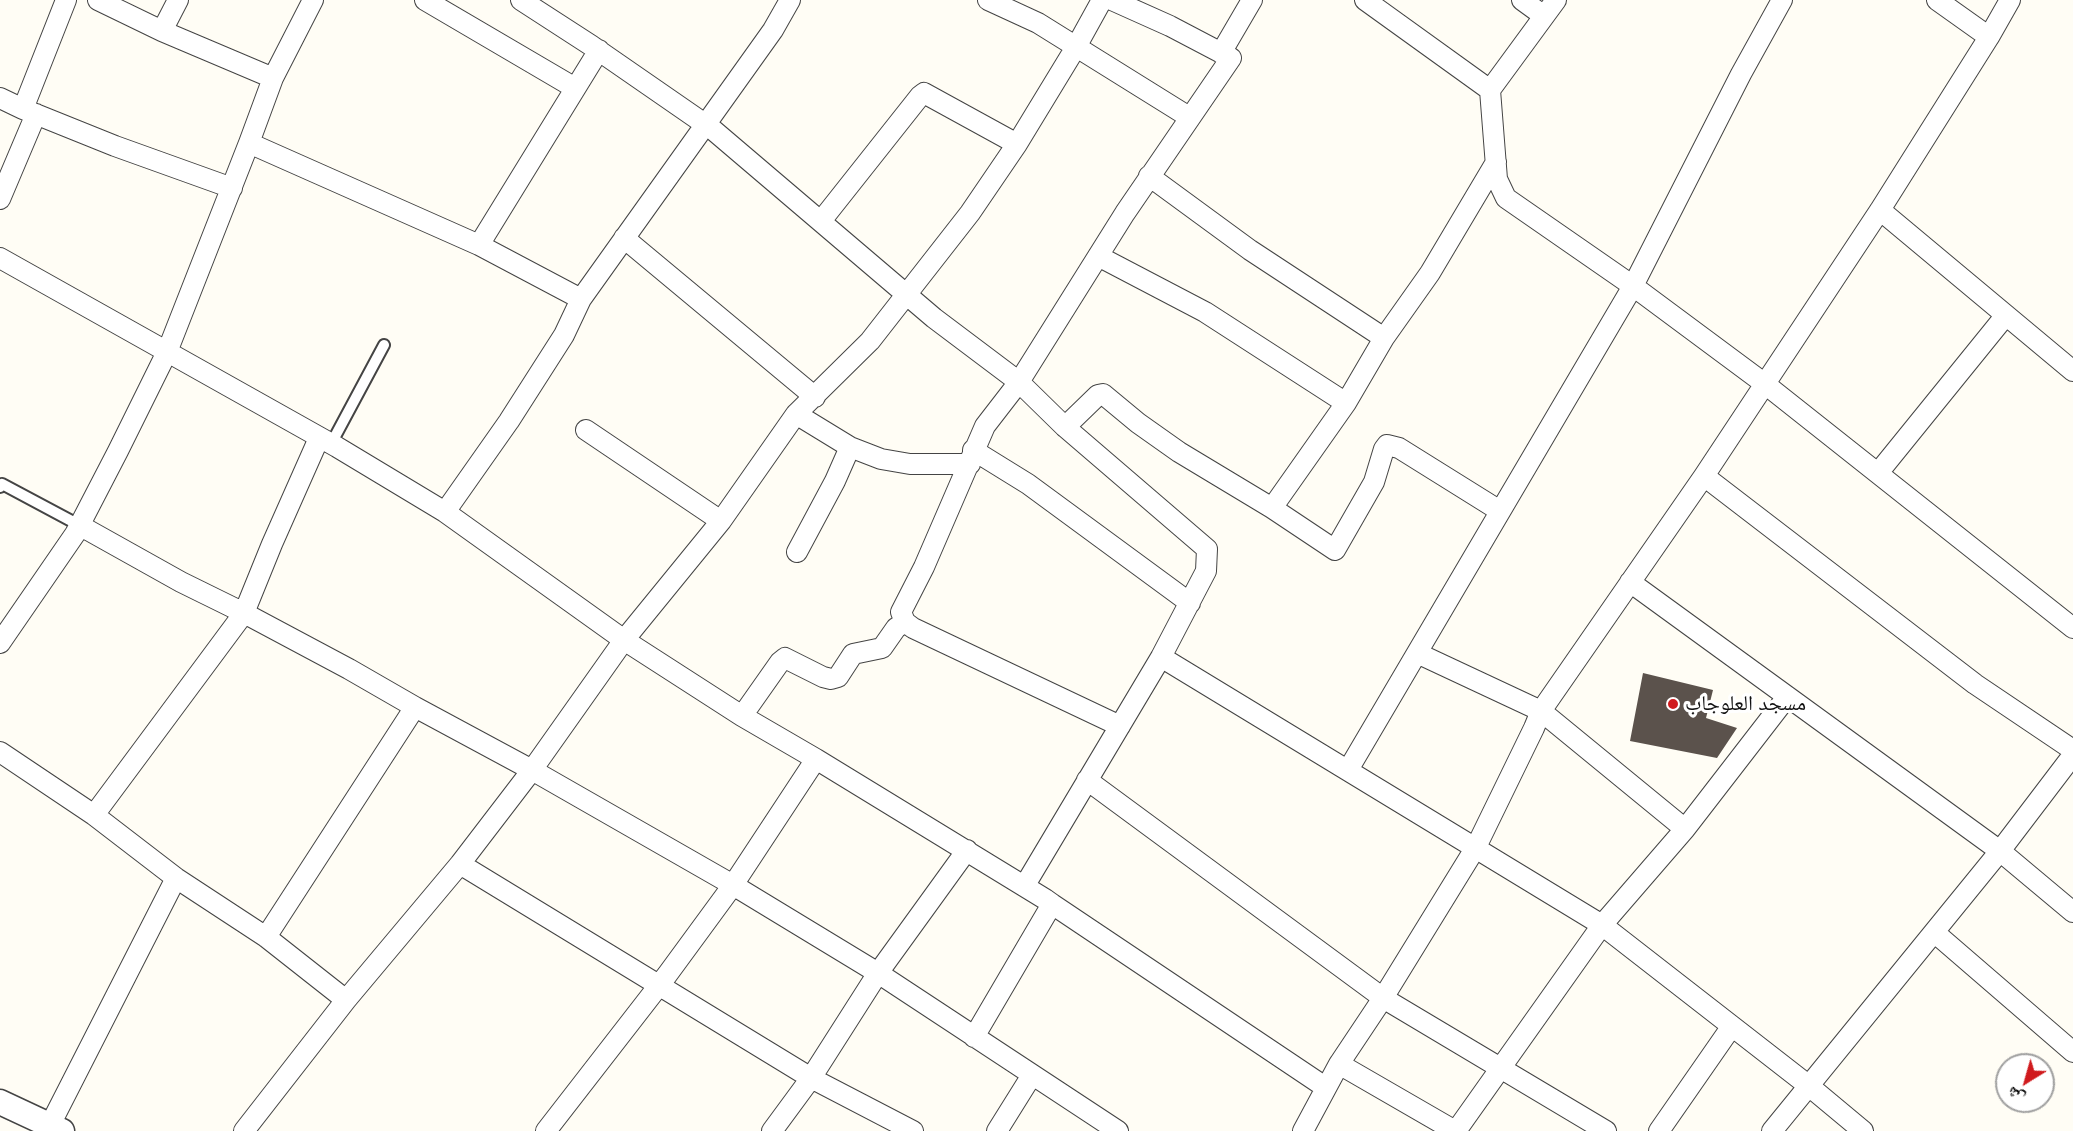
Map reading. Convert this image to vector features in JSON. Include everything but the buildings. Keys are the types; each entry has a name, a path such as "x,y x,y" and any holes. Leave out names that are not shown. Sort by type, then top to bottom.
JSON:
{"street":[{"path":"0,199 66,0"},
{"path":"98,0 162,31 273,78"},
{"path":"162,31 178,0"},
{"path":"0,643 79,525 167,352 273,78 313,0"},
{"path":"425,0 575,88"},
{"path":"521,0 599,50 705,124 934,318 1019,382 1065,427 1207,549 1206,571 1161,657 1025,885"},
{"path":"445,512 509,422 564,335 581,299 773,30 790,0"},
{"path":"988,0 1038,23 1189,117"},
{"path":"244,1131 346,1000 460,864 624,640 721,521 796,414 870,341 970,213 1017,144 1077,47 1102,0"},
{"path":"1112,0 1170,26 1231,58 1149,176 1019,382 986,426 924,567 901,612 904,622 1120,726"},
{"path":"1221,52 1252,0"},
{"path":"1365,0 1490,90"},
{"path":"1522,0 1550,8 1490,90 1497,179 1506,198 1633,286 1765,384 2073,628"},
{"path":"1348,770 1633,286 1741,74 1782,0"},
{"path":"1937,0 1989,37"},
{"path":"1303,1131 1339,1064 1383,998 1476,847 1541,711 1704,476 1880,210 2010,0"},
{"path":"479,245 599,50"},
{"path":"821,221 924,93 1017,144"},
{"path":"0,98 115,146 232,188"},
{"path":"249,143 479,245 581,299"},
{"path":"1272,508 1346,403 1384,338 1430,273 1496,162"},
{"path":"1149,176 1250,250 1384,338"},
{"path":"1880,210 2073,370"},
{"path":"624,238 815,397"},
{"path":"1098,256 1205,312 1346,403"},
{"path":"0,258 325,441 445,512 624,640 742,717 1025,885 1325,1087"},
{"path":"1878,473 2006,315"},
{"path":"1065,427 1098,395 1103,394 1171,446 1335,550 1374,482 1384,449 1388,446 1399,448 1500,511"},
{"path":"796,414 850,447 881,459 910,465 972,457 1028,484 1190,603"},
{"path":"586,430 721,521"},
{"path":"94,814 244,613 272,544 325,441"},
{"path":"797,552 835,481 850,447"},
{"path":"1704,476 1975,684 2073,750"},
{"path":"79,525 181,582 349,669 733,885 878,973 1118,1131"},
{"path":"1630,582 2000,851 2073,912"},
{"path":"742,717 784,658 831,679 838,676 853,654 882,648 896,628 904,622"},
{"path":"1417,653 1541,711 1685,829"},
{"path":"1161,657 1602,925 1809,1086 1863,1131"},
{"path":"1339,1064 1455,1131 1602,925 1685,829 1787,697"},
{"path":"266,938 414,707"},
{"path":"0,752 94,814 176,878 266,938 346,1000"},
{"path":"1772,1131 2000,851 2073,755"},
{"path":"546,1131 667,975 733,885 816,759"},
{"path":"1087,780 1383,998 1606,1131"},
{"path":"772,1131 811,1078 878,973 967,850"},
{"path":"460,864 811,1078 913,1131"},
{"path":"0,1101 53,1129 176,878"},
{"path":"974,1037 1052,904"},
{"path":"1934,932 2073,1052"},
{"path":"1659,1131 1732,1026"},
{"path":"997,1131 1032,1075"}],"lane":[{"path":"325,441 384,345"},
{"path":"0,487 2,484 79,525"}],"place":[{"name":"مسجد العلوجاب","path":"1673,704"}]}
